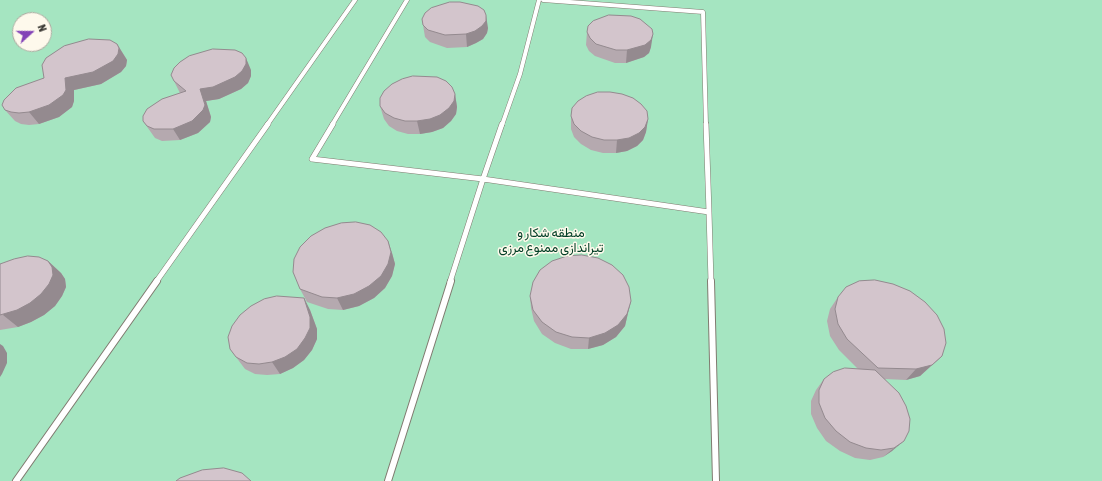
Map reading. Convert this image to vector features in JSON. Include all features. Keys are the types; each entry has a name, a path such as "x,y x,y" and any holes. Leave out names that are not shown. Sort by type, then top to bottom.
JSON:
{"lane":[{"path":"16,481 355,0"},
{"path":"407,0 312,159 483,179 709,212"},
{"path":"388,481 483,179 520,74 539,0"},
{"path":"543,0 703,12 716,481"}],"green space":[{"name":"منطقه شکار و تیراندازی ممنوع مرزی","path":"0,0 1102,0 1102,481 0,481"}],"building":[{"path":"450,2 460,2 478,6 484,10 486,21 475,31 466,34 445,35 428,30 423,25 422,19 425,13 431,8"},
{"path":"609,15 631,16 640,19 652,29 653,34 651,40 645,45 627,50 616,50 596,44 587,32 588,26 593,21"},
{"path":"89,39 110,40 117,44 119,48 118,54 113,61 93,72 65,78 66,90 63,95 49,105 29,112 19,113 5,110 2,105 4,100 16,88 44,78 42,65 46,58 64,46"},
{"path":"213,49 235,50 242,53 246,58 246,64 242,71 235,77 213,87 200,89 205,105 203,110 192,121 173,129 154,129 147,126 143,121 143,116 147,109 162,99 186,91 174,81 171,75 174,68 189,56"},
{"path":"413,76 437,77 446,81 452,87 455,94 454,101 449,108 440,115 430,119 417,121 405,121 394,118 385,113 380,106 380,98 384,91 392,84"},
{"path":"598,92 622,94 633,98 647,111 648,119 645,127 639,133 629,138 617,140 604,140 592,137 581,131 574,124 571,116 572,108 578,101 586,96"},
{"path":"356,222 370,225 381,232 388,241 391,252 388,264 381,276 369,286 354,294 337,298 322,297 300,289 293,272 294,259 300,247 311,236 325,228 341,223"},
{"path":"582,255 598,258 612,265 623,275 629,287 631,301 627,314 618,325 605,333 589,338 572,337 556,332 542,322 533,310 530,296 533,282 540,270 552,261 567,256"},
{"path":"28,256 39,257 48,261 52,267 53,275 49,284 41,294 30,303 17,310 0,315 0,264"},
{"path":"875,280 893,284 910,291 925,302 937,315 944,329 946,343 942,356 932,365 916,369 878,368 847,339 838,324 835,309 838,297 846,287 859,281"},
{"path":"277,296 304,298 310,317 310,328 305,338 297,349 285,357 272,362 259,364 247,363 236,357 230,349 228,337 232,326 240,315 251,306 264,299"},
{"path":"845,368 875,370 899,393 906,406 910,419 909,431 904,441 894,448 881,450 866,448 850,442 836,431 825,418 819,403 819,390 824,379 833,372"},
{"path":"224,468 242,473 251,481 176,481 180,478 202,470"}]}
